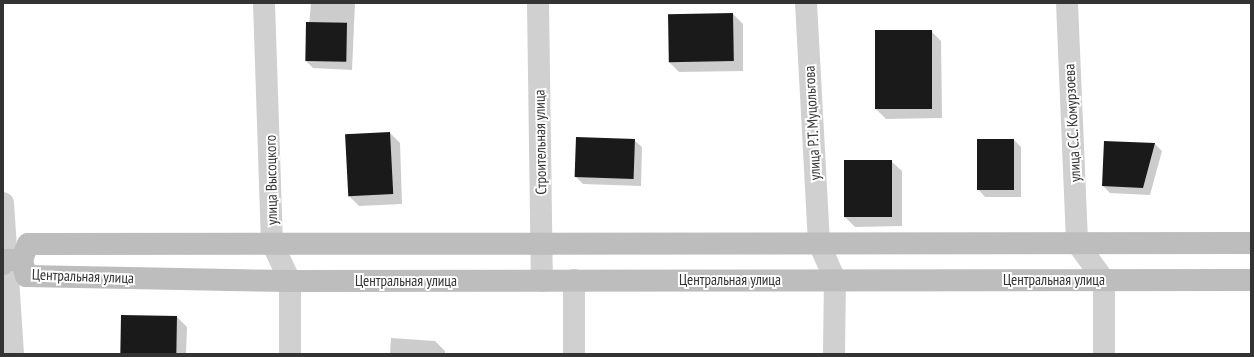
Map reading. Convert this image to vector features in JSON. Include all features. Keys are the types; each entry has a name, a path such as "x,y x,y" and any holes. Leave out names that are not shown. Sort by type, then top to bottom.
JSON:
{"street":[{"name":"улица Высоцкого","path":"264,3 272,244 290,280 290,354"},
{"name":"Строительная улица","path":"538,3 542,281"},
{"name":"улица Р.Т. Муцольгова","path":"806,3 819,243"},
{"name":"улица С.С. Комурзоева","path":"1067,3 1078,243"},
{"path":"3,203 10,261 13,354"},
{"path":"819,243 835,280 834,354"},
{"path":"1078,243 1104,280 1104,354"},
{"name":"Центральная улица","path":"1251,243 28,244 10,261 26,276 290,280 542,281 1251,280"},
{"path":"574,280 574,354"}],"building":[{"path":"733,13 734,61 669,62 668,14"},
{"path":"306,22 347,23 346,62 305,61"},
{"path":"875,30 932,30 932,109 875,109"},
{"path":"390,132 393,194 348,196 345,134"},
{"path":"576,137 635,139 634,179 575,177"},
{"path":"977,139 1014,139 1014,190 977,190"},
{"path":"1104,141 1155,143 1143,188 1102,186"},
{"path":"844,160 892,160 892,217 844,217"},
{"path":"121,315 177,316 176,354 120,354"}]}
